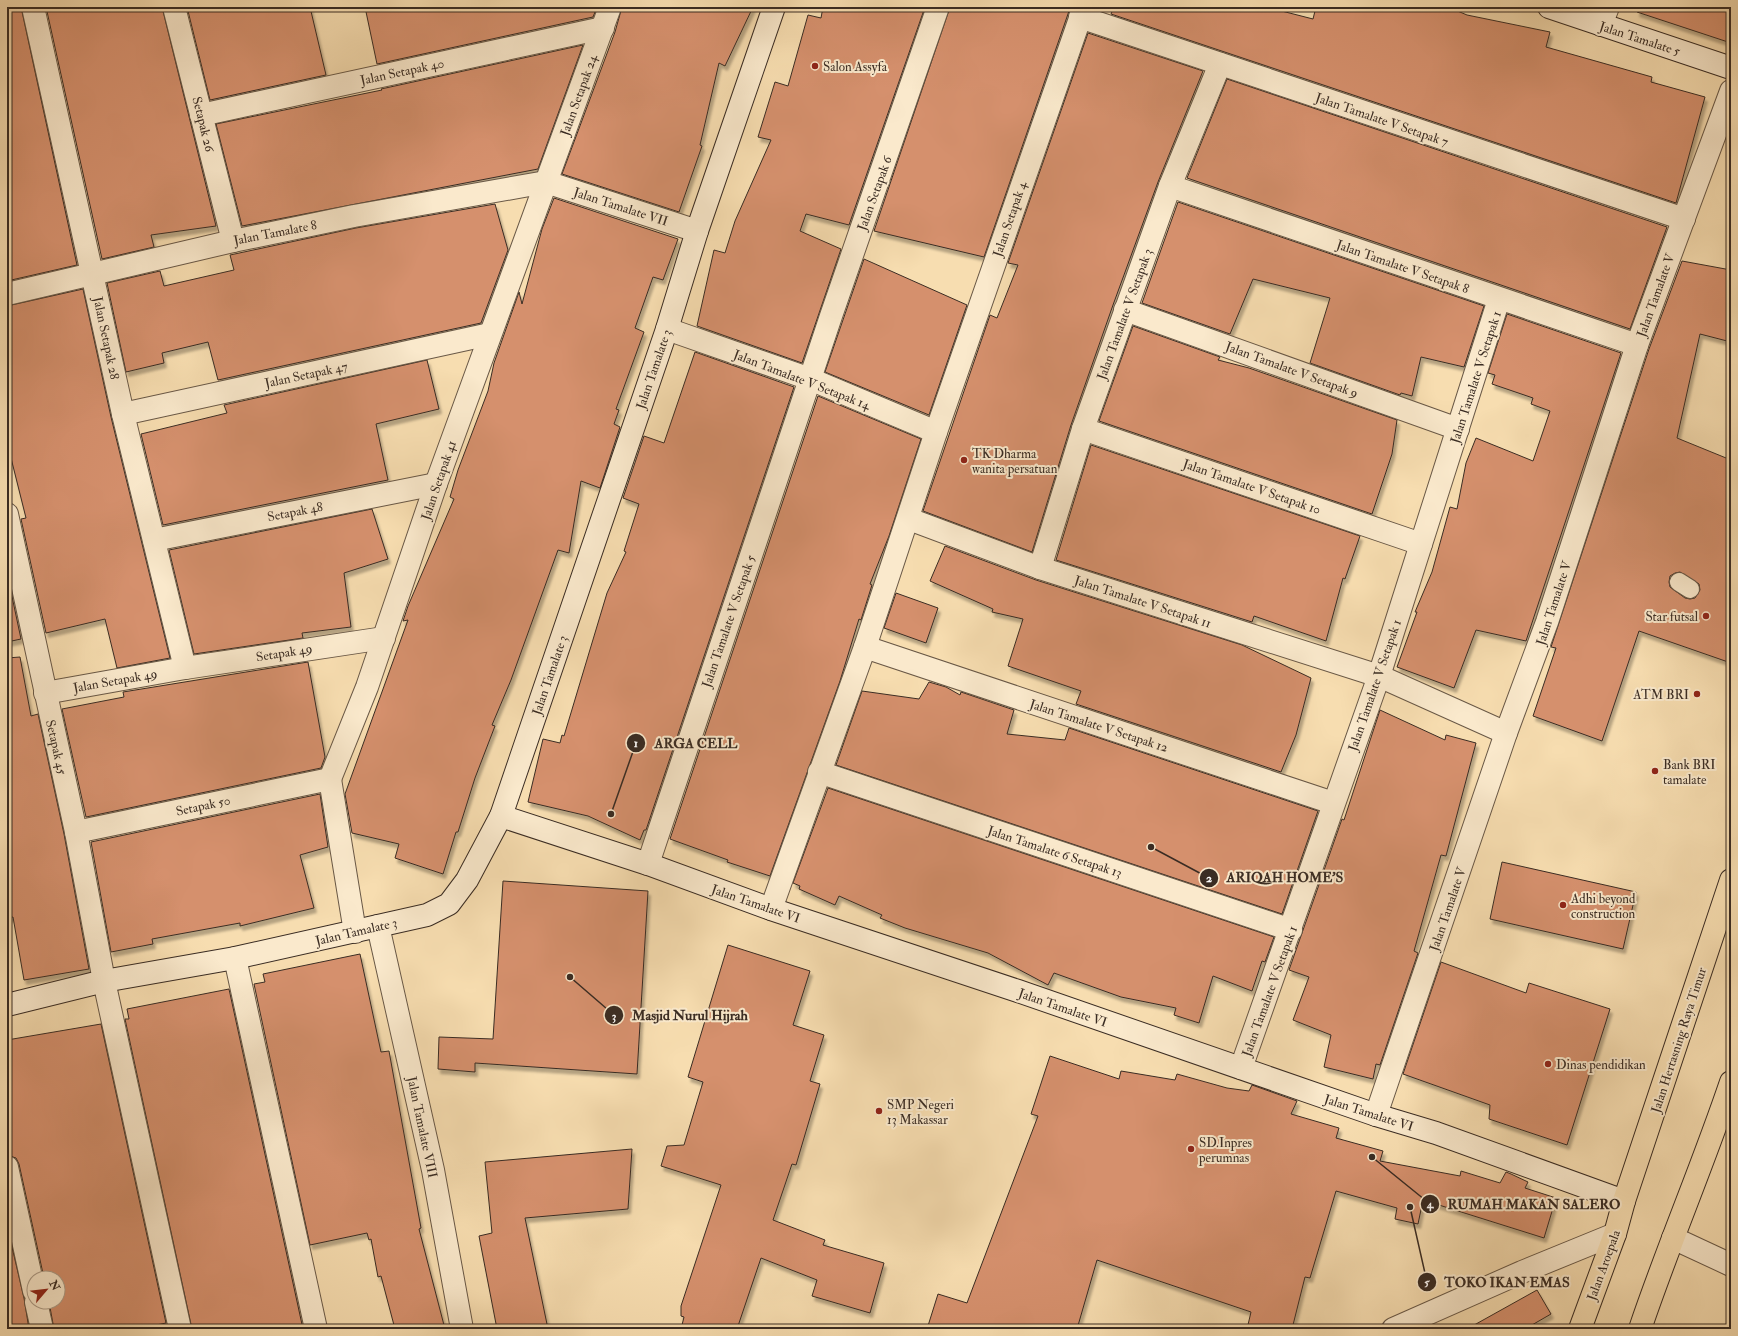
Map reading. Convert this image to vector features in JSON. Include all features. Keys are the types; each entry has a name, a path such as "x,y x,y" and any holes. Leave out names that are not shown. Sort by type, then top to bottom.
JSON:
{"main road":[{"name":"Jalan Hertasning Raya Timur","path":"1624,1201 1731,880"},
{"path":"1640,1329 1673,1238 1710,1146 1731,1082"},
{"name":"Jalan Aroepala","path":"1580,1329 1615,1234 1624,1201"}],"street":[{"name":"Jalan Setapak 28","path":"33,7 123,414 185,668"},
{"name":"Setapak 26","path":"174,7 233,240"},
{"name":"Jalan Setapak 24","path":"546,182 610,7"},
{"name":"Jalan Tamalate 3","path":"7,1006 104,981 235,958 427,916 449,904 467,880 501,816 667,329 697,230 774,7"},
{"name":"Jalan Setapak 6","path":"810,379 938,7"},
{"name":"Jalan Tamalate 5","path":"1549,7 1605,16 1731,68"},
{"name":"Jalan Tamalate V Setapak 7","path":"1082,12 1220,64 1684,219"},
{"name":"Jalan Setapak 4","path":"771,909 865,647 909,519 936,432 1082,12"},
{"name":"Jalan Setapak 40","path":"201,114 603,28"},
{"name":"Jalan Tamalate V Setapak 3","path":"1040,568 1083,428 1125,310 1170,186 1220,64"},
{"name":"Jalan Tamalate V","path":"1376,1115 1506,733 1548,622 1637,345 1731,91"},
{"name":"Jalan Tamalate 8","path":"7,294 233,240 354,216 546,182"},
{"name":"Jalan Tamalate VII","path":"546,182 697,230"},
{"name":"Jalan Setapak 41","path":"330,778 384,638 436,484 546,182"},
{"name":"Jalan Tamalate V Setapak 8","path":"1170,186 1637,345"},
{"name":"Jalan Tamalate V Setapak 1","path":"1241,1068 1291,930 1333,803 1379,676 1499,299"},
{"name":"Jalan Tamalate V Setapak 9","path":"1125,310 1458,429"},
{"name":"Jalan Tamalate V Setapak 14","path":"667,329 810,379 936,432"},
{"name":"Jalan Setapak 47","path":"123,414 490,334"},
{"name":"Jalan Tamalate V Setapak 5","path":"648,864 810,379"},
{"name":"Jalan Tamalate V Setapak 10","path":"1083,428 1421,544"},
{"name":"Setapak 48","path":"154,540 436,484"},
{"name":"Setapak 45","path":"7,514 76,832 104,981 180,1329"},
{"name":"Jalan Tamalate V Setapak 11","path":"909,519 1040,568 1379,676 1506,733"},
{"name":"Setapak 49","path":"185,668 384,638"},
{"name":"Jalan Tamalate V Setapak 12","path":"865,647 1333,803"},
{"name":"Jalan Setapak 49","path":"45,693 185,668"},
{"name":"Jalan Tamalate 6 Setapak 13","path":"819,772 1291,930"},
{"name":"Setapak 50","path":"76,832 330,778"},
{"path":"330,778 355,932"},
{"name":"Jalan Tamalate VI","path":"501,816 648,864 771,909 1376,1115 1436,1133 1624,1201"},
{"name":"Jalan Tamalate VIII","path":"378,926 433,1170 462,1329"},
{"path":"235,958 316,1329"},
{"path":"7,1167 29,1270"},
{"path":"1393,1329 1522,1272 1615,1234"},
{"path":"1673,1238 1731,1265"},
{"path":"38,1310 42,1329"}],"building":[{"path":"7,7 21,7 77,265 7,281"},
{"path":"46,7 162,7 216,226 151,235 154,247 102,259"},
{"path":"187,7 310,7 326,75 210,100"},
{"path":"365,7 597,7 593,17 377,64"},
{"path":"622,7 753,7 725,66 719,63 700,145 702,146 679,212 562,174 615,32"},
{"path":"823,7 925,7 849,225 806,214 800,231 841,249 802,363 697,326 714,250 725,253 735,221 771,140 758,137 775,82 788,86 808,15 821,18"},
{"path":"950,7 1058,7 1069,11 984,257 874,231"},
{"path":"1114,7 1266,7 1313,19 1316,7 1448,7 1467,15 1550,32 1546,47 1652,77 1651,82 1705,97 1676,203 1111,14"},
{"path":"1638,7 1731,7 1731,43 1637,12"},
{"path":"1088,33 1203,71 1158,182 1113,305 1071,425 1032,552 923,511 990,315 997,318 1018,265 1008,263"},
{"path":"583,45 538,169 242,226 216,124 382,90 381,89"},
{"path":"1227,79 1667,227 1630,329 1187,178"},
{"path":"554,198 678,239 663,280 653,277 635,328 644,332 616,409 619,410 614,424 620,427 600,488 581,481 569,553 558,550 511,680 492,725 495,726 475,778 458,832 456,832 443,874 395,858 399,844 352,833 345,794 408,620 403,621 408,606 454,499 450,497 458,470 488,391 494,363 519,292 522,304 542,229"},
{"path":"1178,202 1484,306 1464,367 1421,357 1412,396 1401,393 1400,395 1310,363 1330,298 1253,279 1230,334 1142,303"},
{"path":"495,204 508,250 481,323 218,380 208,342 162,353 164,363 126,372 107,283 160,271 164,286 234,270 230,255 356,228"},
{"path":"864,259 967,305 929,415 825,372"},
{"path":"1682,261 1731,270 1731,342 1700,334 1677,438 1731,460 1731,663 1639,631 1602,741 1533,716 1556,648 1551,647 1649,349","holes":["1680,572 1699,584 1700,590 1695,598 1685,598 1670,587 1670,576"]},
{"path":"83,289 111,417 170,658 117,668 105,619 46,633 21,519 26,518 7,442 7,306"},
{"path":"1507,314 1621,353 1526,641 1476,630 1454,688 1397,667 1417,612 1415,612 1432,572 1450,507 1457,509 1466,463 1476,438 1533,461 1550,411 1531,404 1533,398 1492,384 1495,375 1488,373"},
{"path":"1133,326 1220,357 1218,360 1249,368 1397,420 1392,454 1372,514 1099,421"},
{"path":"695,352 794,387 646,830 644,830 640,840 588,816 528,802 543,739 560,743 562,735 564,736 607,593 626,552 624,551 639,504 623,498 644,436 664,443"},
{"path":"427,360 439,409 376,424 388,480 163,525 141,434 227,413 224,405"},
{"path":"818,396 921,439 889,536 870,584 872,585 861,620 859,619 840,681 770,876 727,862 728,860 670,839"},
{"path":"1091,445 1360,536 1345,579 1343,578 1326,641 1254,616 1252,622 1056,560"},
{"path":"372,509 388,559 344,573 351,627 302,633 303,638 194,654 169,550"},
{"path":"945,546 1036,580 1242,645 1311,678 1296,735 1281,772 1076,704 1081,691 1008,666 1023,619 992,612 993,609 930,581"},
{"path":"7,573 21,639 7,642"},
{"path":"896,593 938,608 926,643 884,628"},
{"path":"20,657 31,716 38,714 64,834 89,969 24,980 13,917 7,918 7,658"},
{"path":"308,662 325,757 321,768 86,817 62,709 124,697 123,692"},
{"path":"929,682 946,687 960,695 961,692 1014,710 1007,734 1065,740 1069,728 1318,811 1282,914 836,765 862,691 919,699"},
{"path":"1380,710 1445,740 1446,735 1476,743 1446,856 1441,855 1414,951 1418,953 1380,1065 1376,1064 1373,1079 1324,1067 1331,1035 1293,1020 1309,977 1289,970 1342,819 1344,820"},
{"path":"828,788 1274,937 1265,962 1262,961 1252,991 1213,976 1199,1023 1174,1015 1176,1008 1121,997 1054,973 1048,985 988,953 905,928 880,918 882,915 839,896 835,905 799,889 800,886 793,883"},
{"path":"320,794 328,847 300,855 314,908 240,926 240,923 152,939 153,944 111,952 91,842"},
{"name":"Adhi beyond construction","path":"1502,862 1636,892 1623,949 1490,919"},
{"path":"503,881 648,891 637,1074 475,1063 475,1072 438,1069 439,1037 493,1039"},
{"path":"728,945 810,971 793,1025 824,1035 810,1081 820,1084 796,1165 792,1164 773,1220 825,1240 823,1245 884,1263 870,1313 812,1296 817,1280 761,1258 737,1329 681,1329 684,1317 681,1316 681,1306 721,1185 661,1166 667,1146 684,1145 703,1082 688,1077"},
{"path":"360,954 381,1052 389,1051 421,1228 419,1229 445,1329 395,1329 381,1276 378,1277 371,1239 369,1240 367,1233 310,1245 254,984 265,982 263,974"},
{"path":"1441,962 1526,993 1529,983 1610,1009 1567,1145 1489,1119 1490,1105 1403,1074"},
{"path":"229,989 303,1329 192,1329 125,1019 129,1019 127,1009"},
{"path":"101,1024 166,1323 137,1329 54,1329 50,1310 66,1310 66,1270 42,1270 19,1164 16,1158 7,1155 7,1040"},
{"path":"1050,1056 1119,1079 1121,1071 1175,1080 1177,1074 1227,1088 1249,1091 1252,1085 1297,1101 1291,1114 1339,1128 1336,1138 1383,1151 1380,1161 1460,1176 1461,1171 1500,1183 1506,1172 1528,1182 1525,1188 1556,1198 1544,1238 1423,1200 1418,1224 1395,1219 1397,1208 1336,1191 1310,1278 1305,1277 1292,1329 1247,1329 1251,1312 1097,1260 1077,1329 927,1329 938,1294 967,1303 1038,1116 1031,1114"},
{"path":"632,1149 628,1209 525,1218 548,1329 497,1329 479,1236 492,1233 485,1162"},
{"path":"7,1226 24,1298 29,1329 7,1329"},
{"path":"1537,1290 1551,1314 1525,1329 1467,1329"}],"place":[{"name":"Salon Assyfa","path":"815,66"},
{"name":"TK Dharma wanita persatuan","path":"964,460"},
{"name":"Star futsal","path":"1706,616"},
{"name":"ATM BRI","path":"1697,694"},
{"name":"Bank BRI tamalate","path":"1655,771"},
{"name":"ARGA CELL","path":"611,814"},
{"name":"ARIQAH HOME'S","path":"1151,847"},
{"name":"Adhi beyond construction","path":"1563,905"},
{"name":"Masjid Nurul Hijrah","path":"570,977"},
{"name":"Dinas pendidikan","path":"1548,1064"},
{"name":"SMP Negeri 13 Makassar","path":"879,1111"},
{"name":"SD.Inpres perumnas","path":"1191,1149"},
{"name":"RUMAH MAKAN SALERO","path":"1372,1157"},
{"name":"TOKO IKAN EMAS","path":"1410,1207"}]}
